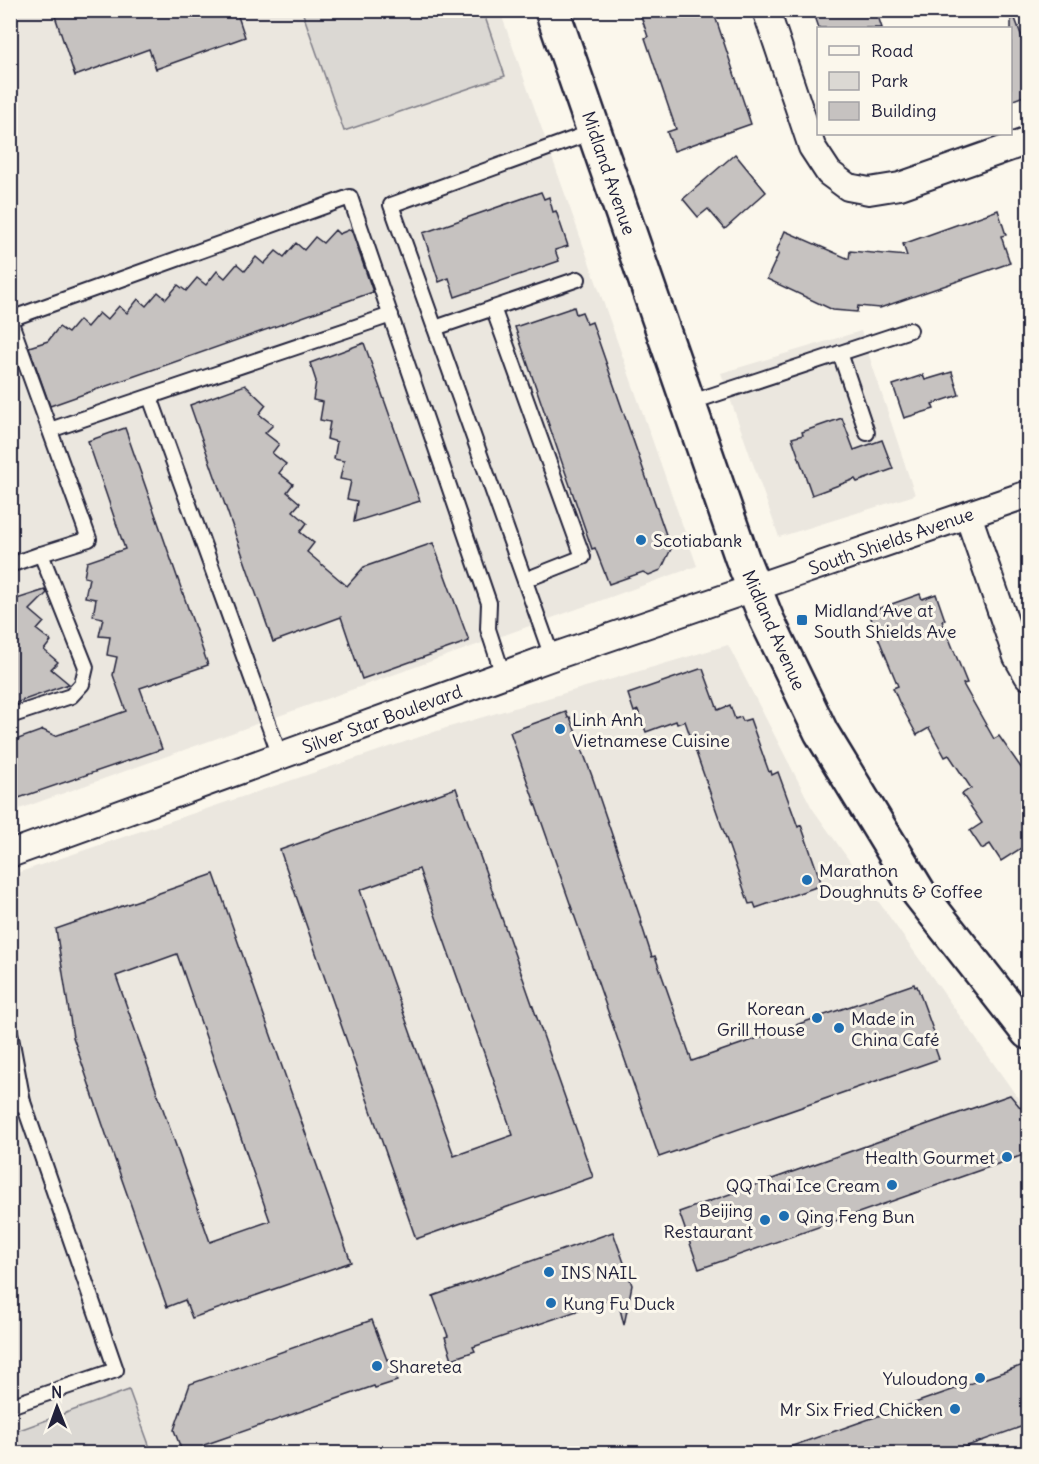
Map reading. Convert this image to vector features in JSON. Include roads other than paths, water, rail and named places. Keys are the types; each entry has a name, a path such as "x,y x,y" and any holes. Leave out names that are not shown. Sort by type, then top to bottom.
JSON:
{"main road":[{"name":"Midland Avenue","path":"552,10 767,620 821,732 919,893 1029,1032"}],"street":[{"path":"766,10 812,147 829,173 848,187 869,190 900,186 1029,141"},
{"name":"South Shields Avenue","path":"755,588 1029,495"},
{"path":"968,514 1017,657 1029,676"},
{"name":"Silver Star Boulevard","path":"10,854 552,657 755,588"}],"lane":[{"path":"552,657 391,205 595,131"},
{"path":"10,565 89,539 10,319 350,196 489,603 488,629 503,675"},
{"path":"435,328 578,279"},
{"path":"493,308 583,557 525,580"},
{"path":"50,430 391,315"},
{"path":"689,403 910,330"},
{"path":"840,353 867,433"},
{"path":"150,397 280,756"},
{"path":"10,716 71,696 82,684 86,667 41,554"},
{"path":"10,1032 17,1105 116,1370 10,1406"}],"place":[{"name":"Scotiabank","path":"641,540"},
{"name":"Midland Ave at South Shields Ave","path":"802,620"},
{"name":"Linh Anh Vietnamese Cuisine","path":"560,729"},
{"name":"Marathon Doughnuts & Coffee","path":"807,880"},
{"name":"Korean Grill House","path":"817,1018"},
{"name":"Made in China Café","path":"839,1028"},
{"name":"Health Gourmet","path":"1007,1157"},
{"name":"QQ Thai Ice Cream","path":"892,1185"},
{"name":"Qing Feng Bun","path":"784,1216"},
{"name":"Beijing Restaurant","path":"765,1220"},
{"name":"INS NAIL","path":"549,1272"},
{"name":"Kung Fu Duck","path":"551,1303"},
{"name":"Sharetea","path":"377,1366"},
{"name":"Yuloudong","path":"980,1378"},
{"name":"Mr Six Fried Chicken","path":"955,1409"}]}
